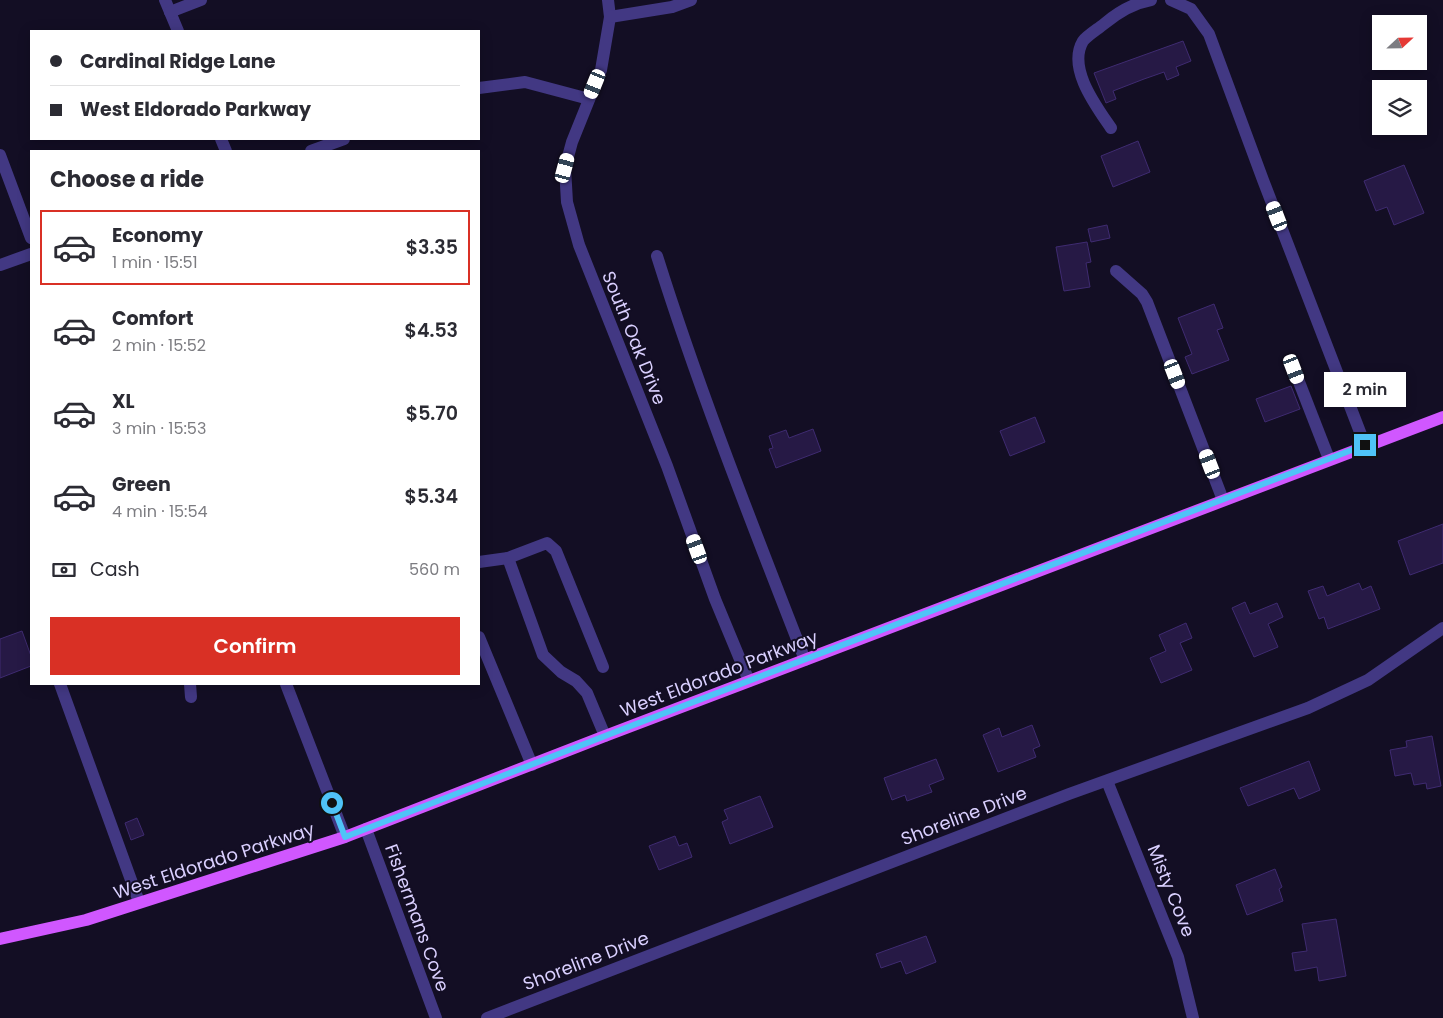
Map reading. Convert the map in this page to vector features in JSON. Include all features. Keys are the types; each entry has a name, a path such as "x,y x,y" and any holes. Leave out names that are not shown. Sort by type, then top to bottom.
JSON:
{"main road":[{"name":"West Eldorado Parkway","path":"0,938 86,920 345,837 1365,445 1443,417"}],"street":[{"path":"165,0 178,30"},
{"path":"170,12 201,0"},
{"name":"South Oak Drive","path":"608,0 610,17 601,70 572,142 565,168 567,202 578,245 667,466 715,599 749,681"},
{"path":"610,17 672,7 691,0"},
{"path":"1111,128 1083,80 1077,58 1084,40 1114,16 1143,1 1151,0"},
{"path":"1171,0 1191,9 1209,34 1365,445"},
{"path":"480,88 525,82 589,99"},
{"path":"314,150 341,140"},
{"path":"0,155 30,235"},
{"path":"0,265 30,254"},
{"path":"657,256 684,341 805,660"},
{"path":"1116,271 1142,294 1148,302 1224,500"},
{"path":"1294,369 1329,459"},
{"path":"480,562 508,558 547,543 556,551 604,667"},
{"path":"508,558 544,655 561,672 576,680 587,693 605,736"},
{"name":"Shoreline Drive","path":"487,1018 1107,781 1308,708 1368,680 1443,628"},
{"path":"480,639 532,764"},
{"path":"60,685 139,902"},
{"path":"190,685 191,697"},
{"path":"286,685 345,837"},
{"name":"Misty Cove","path":"1107,781 1178,956 1193,1018"},
{"name":"Fishermans Cove","path":"366,829 436,1018"}],"building":[{"path":"1183,41 1191,61 1176,67 1179,75 1167,80 1164,72 1144,79 1113,91 1116,99 1106,103 1094,73"},
{"path":"1138,141 1150,172 1113,187 1101,156"},
{"path":"1404,165 1424,213 1394,225 1387,207 1376,211 1364,181"},
{"path":"1107,225 1110,238 1091,242 1088,229"},
{"path":"1087,242 1091,262 1086,263 1090,287 1064,291 1056,247"},
{"path":"1214,304 1223,328 1217,330 1229,360 1192,374 1185,357 1192,354 1178,318"},
{"path":"1291,386 1300,409 1265,422 1256,399"},
{"path":"1035,417 1045,442 1010,456 1000,431"},
{"path":"813,429 821,451 776,468 769,449 773,448 769,436 786,430 789,438"},
{"path":"1443,524 1443,563 1410,575 1398,541"},
{"path":"1359,583 1362,590 1371,586 1380,609 1328,629 1324,617 1319,619 1308,591 1323,586 1327,596"},
{"path":"1245,602 1250,614 1277,603 1283,617 1268,624 1278,647 1254,657 1232,608"},
{"path":"1186,623 1192,638 1180,643 1192,670 1161,683 1150,658 1166,651 1159,635"},
{"path":"22,631 30,653 30,666 0,678 0,639"},
{"path":"1032,725 1040,746 1033,749 1036,757 998,772 983,735 999,728 1002,737"},
{"path":"1432,736 1441,786 1427,789 1426,783 1414,785 1411,773 1395,776 1390,750 1407,747 1406,741"},
{"path":"936,759 944,779 929,785 932,792 907,801 905,795 892,800 884,778"},
{"path":"1309,761 1320,790 1299,799 1294,788 1248,806 1240,788"},
{"path":"760,796 773,827 730,844 722,822 728,819 724,810"},
{"path":"137,818 144,835 131,840 125,823"},
{"path":"675,836 679,846 687,843 692,857 659,870 649,846"},
{"path":"1275,869 1282,887 1279,889 1283,901 1247,915 1236,885"},
{"path":"1336,919 1346,976 1319,981 1317,967 1295,971 1292,953 1307,951 1302,924"},
{"path":"926,936 936,962 906,974 901,961 881,968 876,954"}],"route":[{"path":"332,803 345,837 1365,445"}]}
